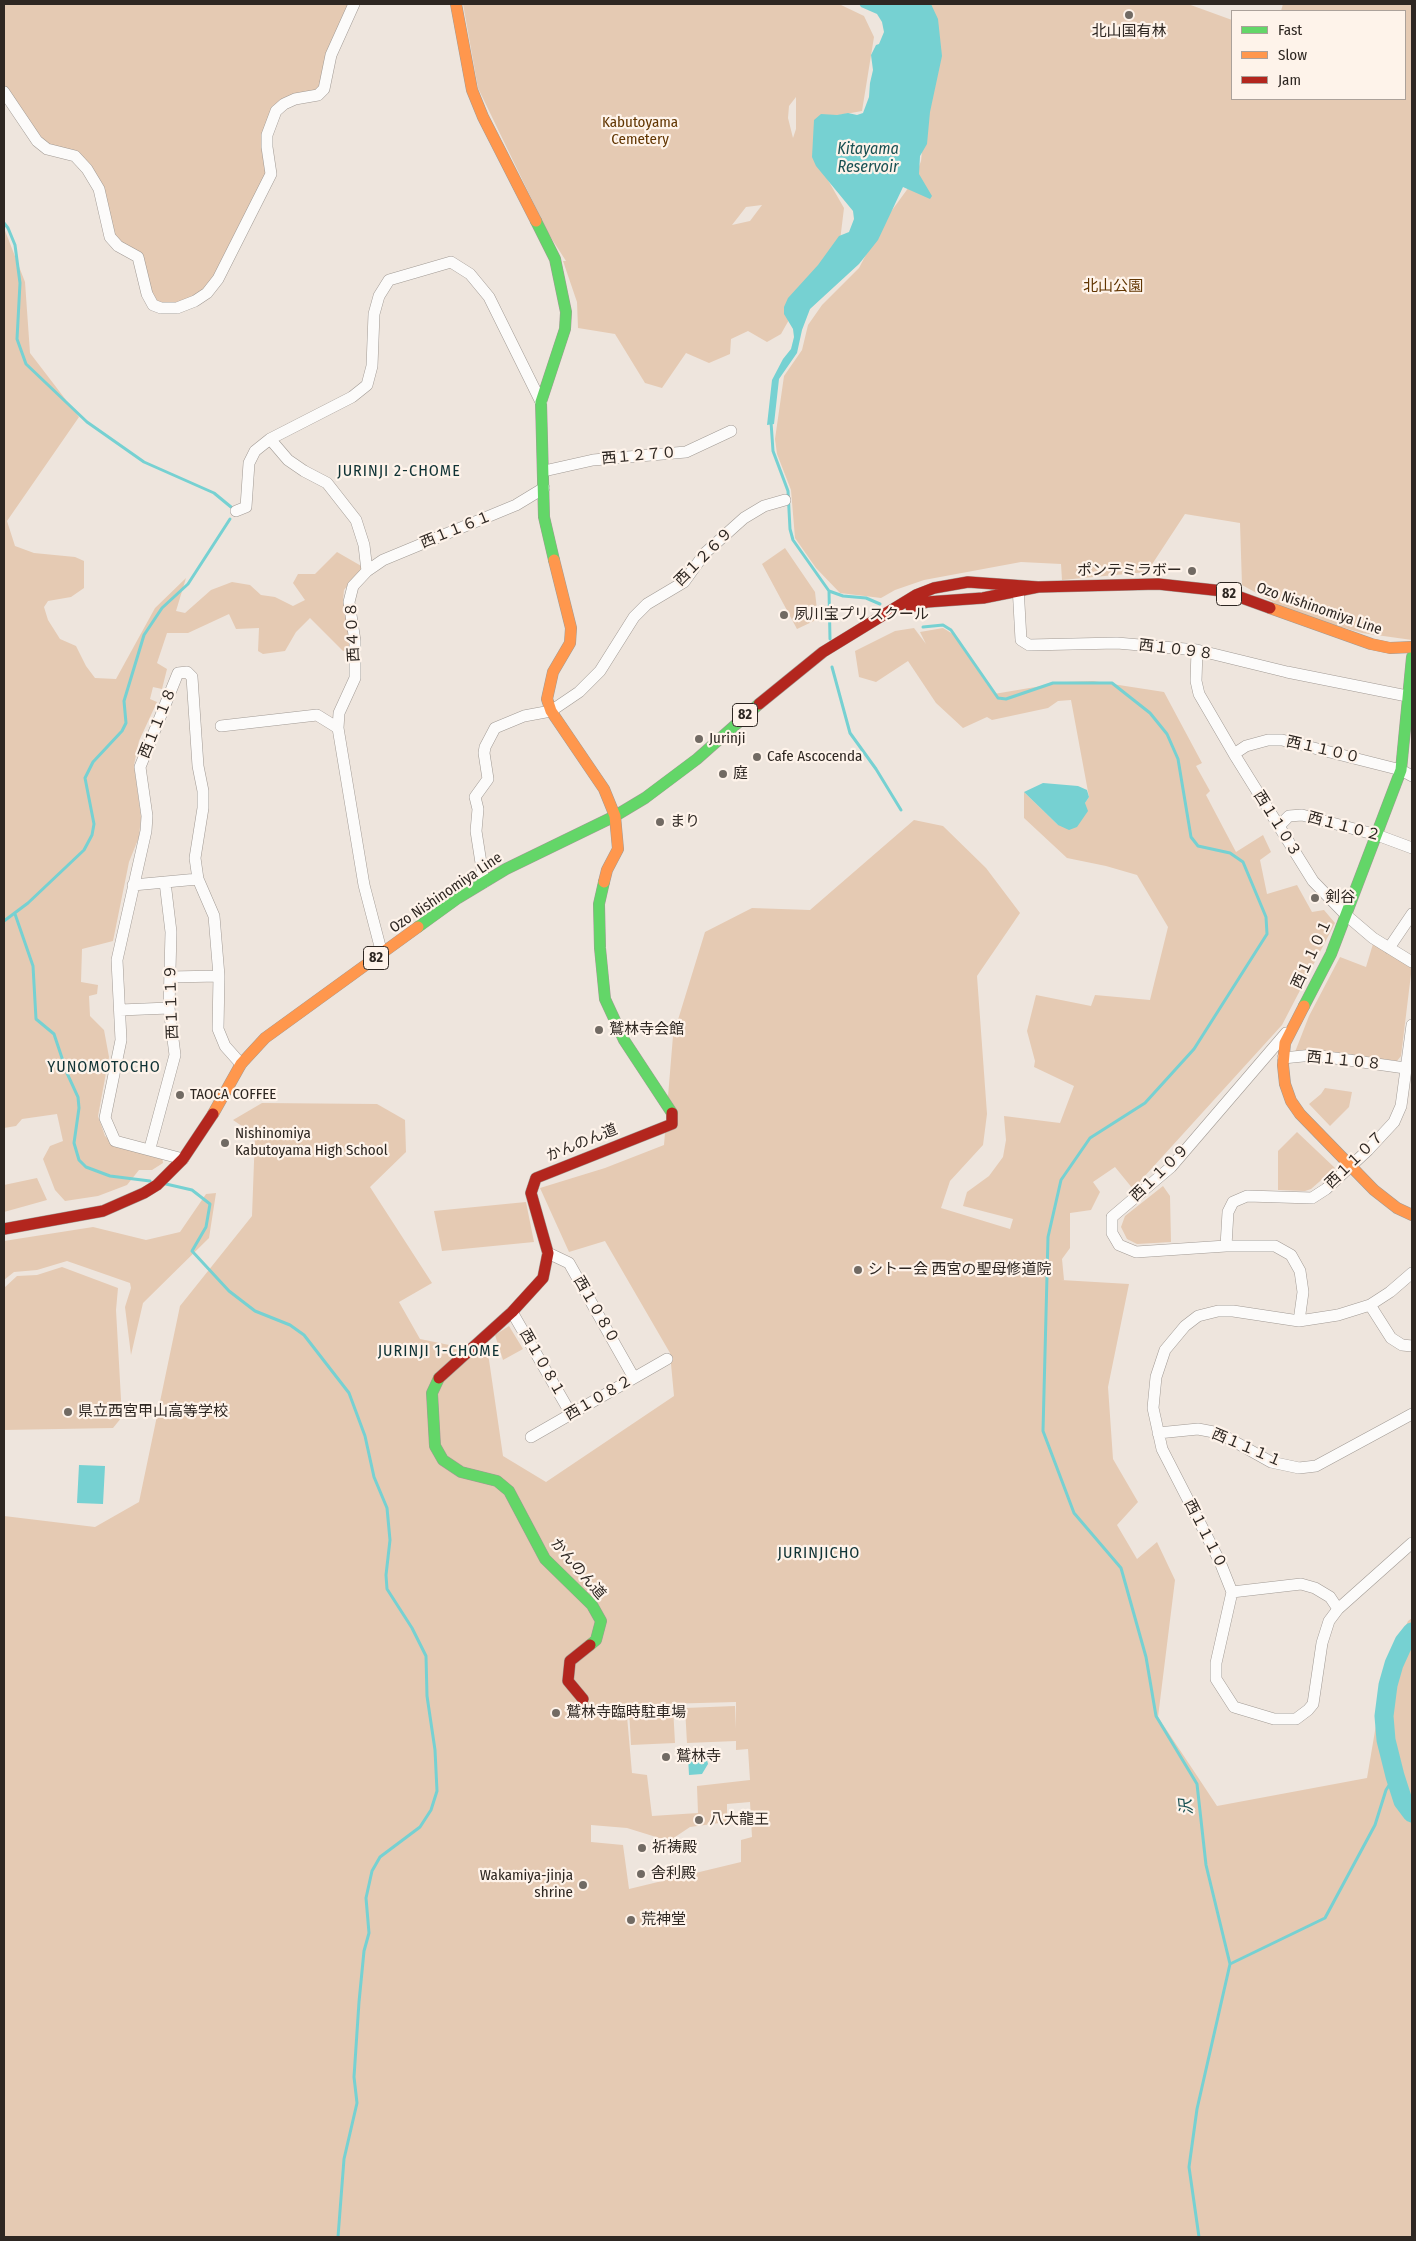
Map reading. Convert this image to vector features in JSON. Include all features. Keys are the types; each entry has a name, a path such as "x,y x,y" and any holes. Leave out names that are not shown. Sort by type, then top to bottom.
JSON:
{"street":[{"path":"4,92 37,141 47,149 75,156 87,169 99,189 110,237 118,246 138,257 147,294 153,305 161,308 176,308 195,302 207,293 218,279 271,174 267,147 268,135 276,111 284,104 295,99 318,95 324,90 331,55 354,4"},
{"path":"456,4 472,90 483,117 555,259 566,312 565,329 541,402 544,517 549,543 572,628 570,643 553,672 549,684 548,699 551,711 604,789 615,816"},
{"path":"236,511 246,507 249,462 255,450 270,439 352,397 367,385 372,366 374,314 379,296 389,280 450,262 470,274 489,297 541,402"},
{"name":"西１２７０","path":"544,471 593,460 686,452 731,431"},
{"path":"270,439 288,460 304,471 326,482 348,506 356,520 364,544 367,571"},
{"name":"西１１６１","path":"367,571 383,560 516,506 544,488"},
{"name":"西１２６９","path":"551,711 579,692 600,671 634,617 647,604 684,582 705,553 744,518 764,506 785,500"},
{"name":"西４０８","path":"367,571 353,586 349,602 355,641 354,678 339,713 338,728 364,885 382,954"},
{"name":"Ozo Nishinomiya Line","path":"4,1229 103,1211 144,1193 157,1185 183,1159 204,1129 241,1064 266,1038 458,898 506,869 615,816 645,798 697,759 739,720 824,652 916,595 934,588 968,582 1018,588 1158,584 1223,591 1371,644 1396,648 1412,647"},
{"name":"Ozo Nishinomiya Line","path":"880,619 927,602 983,598 1018,588"},
{"name":"西１０９８","path":"1018,588 1021,640 1029,645 1117,643 1197,650 1287,672 1410,697"},
{"name":"西１１０３","path":"1197,650 1197,688 1234,754 1314,881 1346,915 1389,948 1412,962"},
{"name":"西１１０１","path":"1412,657 1410,697 1401,770 1331,954 1285,1043 1283,1058 1284,1084 1295,1108 1374,1190 1397,1208 1412,1215"},
{"name":"西１１１８","path":"183,1159 150,1148 115,1141 105,1118 121,1040 117,960 146,831 147,816 140,767 178,672 187,672 192,677 198,766 203,791 203,808 195,858 198,879 214,916 219,976 218,1029 225,1046 241,1064"},
{"path":"484,882 476,831 478,809 475,797 488,780 484,753 485,747 495,728 524,716 551,711"},
{"path":"221,726 317,715 338,728"},
{"name":"西１１００","path":"1234,754 1246,746 1268,740 1282,740 1401,770 1412,776"},
{"name":"西１１０２","path":"1279,826 1289,816 1302,815 1377,835 1412,848"},
{"name":"かんのん道","path":"583,1699 568,1681 570,1661 596,1640 601,1621 592,1605 545,1559 508,1491 497,1481 461,1472 443,1460 436,1446 432,1393 442,1375 512,1312 543,1278 548,1253 531,1193 536,1178 672,1124 672,1114 656,1086 624,1040 605,999 600,948 599,904 607,870 618,849 615,816"},
{"path":"133,885 198,879"},
{"name":"西１１１９","path":"150,1148 175,1055 170,1008 171,932 165,882"},
{"path":"1389,948 1412,914"},
{"path":"170,977 219,976"},
{"path":"120,1010 170,1008"},
{"name":"西１１０９","path":"1226,1246 1136,1252 1119,1245 1112,1233 1112,1216 1171,1167 1295,1022"},
{"name":"西１１０７","path":"1226,1246 1228,1212 1233,1202 1247,1196 1312,1198 1326,1189 1368,1150 1394,1122 1401,1106 1412,1025"},
{"name":"西１１０８","path":"1283,1058 1313,1055 1405,1068"},
{"path":"1226,1246 1275,1246 1291,1255 1300,1271 1303,1292 1299,1321"},
{"name":"西１０８０","path":"548,1253 569,1263 634,1378"},
{"name":"西１１１０","path":"1232,1592 1220,1562 1162,1449 1153,1408 1156,1377 1165,1350 1185,1326 1198,1316 1218,1311 1233,1311 1299,1321 1338,1315 1370,1305 1390,1292 1412,1273"},
{"path":"1370,1305 1390,1338 1402,1345 1412,1346"},
{"name":"西１０８１","path":"512,1312 571,1414"},
{"name":"西１０８２","path":"531,1437 667,1359"},
{"name":"西１１１１","path":"1158,1432 1198,1429 1219,1433 1271,1462 1299,1468 1316,1466 1412,1414"},
{"path":"1338,1609 1330,1597 1315,1588 1301,1584 1232,1592 1216,1663 1216,1679 1234,1708 1274,1719 1296,1719 1313,1704 1322,1643 1329,1621 1338,1609 1412,1543"}],"green space":[{"path":"4,4 351,4 322,87 316,92 274,109 266,174 216,276 205,289 193,298 176,305 155,302 142,256 120,243 113,235 90,166 48,145 18,109 4,85"},
{"name":"Kabutoyama Cemetery","path":"463,4 839,4 864,16 874,37 862,111 823,118 813,154 844,208 839,249 813,277 781,334 767,342 748,331 731,339 730,354 709,363 686,353 662,388 645,383 615,334 578,328 577,302 563,261 566,261 548,233 478,88","holes":["796,97 796,129 793,138 788,118 789,106","762,205 750,221 732,225 746,207"]},
{"name":"北山公園","path":"929,4 1188,4 1231,20 1231,100 1406,100 1406,10 1281,10 1283,4 1412,4 1412,640 1362,633 1293,613 1242,585 1240,523 1185,514 1147,572 1062,580 1061,564 1021,562 924,580 895,590 881,598 840,593 816,568 795,538 791,490 777,454 775,439 784,376 802,350 808,325 822,305 859,268 882,224 914,180 921,161 930,72"},
{"path":"4,228 25,282 30,353 79,417 7,521 15,546 34,553 75,557 84,561 84,588 71,597 48,601 44,607 48,620 60,639 76,646 86,666 95,678 116,679 155,608 186,578 176,611 185,613 211,590 232,582 250,585 261,595 275,597 293,606 305,600 293,583 298,574 315,574 337,552 363,567 344,590 343,601 355,647 343,651 310,618 296,632 285,651 263,654 258,651 259,628 236,629 229,614 188,633 167,633 157,663 167,669 162,689 153,687 150,699 157,702 139,741 134,765 141,817 139,837 129,862 113,941 82,949 81,982 98,985 97,994 89,996 90,1016 104,1030 109,1057 98,1116 105,1136 118,1147 162,1156 163,1163 152,1170 139,1170 127,1185 98,1196 65,1201 55,1190 43,1159 50,1146 63,1141 57,1114 22,1119 16,1126 4,1128"},
{"path":"785,548 815,592 818,619 797,629 762,564"},
{"path":"914,628 926,644 920,632 943,628 953,634 994,694 1065,682 1093,681 1164,692 1202,763 1196,766 1210,791 1206,795 1236,852 1263,835 1271,852 1260,860 1267,894 1297,885 1312,912 1324,910 1335,923 1282,1025 1133,1189 1115,1167 1093,1182 1100,1192 1091,1210 1070,1213 1070,1248 1062,1259 1064,1280 1061,1280 1129,1284 1108,1387 1113,1459 1138,1502 1117,1525 1137,1559 1157,1542 1175,1580 1158,1717 1217,1806 1367,1778 1384,1678 1408,1621 1412,1618 1412,2237 4,2237 4,1516 95,1527 139,1502 180,1306 252,1216 255,1135 233,1120 262,1103 377,1104 405,1120 406,1152 370,1187 432,1283 399,1302 420,1339 488,1353 503,1456 546,1482 674,1396 670,1353 605,1241 569,1252 540,1188 605,1168 664,1145 673,1036 705,932 752,908 810,910 914,820 943,826 986,868 1020,913 977,976 987,1114 983,1145 950,1181 941,1208 1010,1229 1013,1219 963,1206 967,1192 989,1176 1003,1157 1006,1140 1004,1116 1060,1123 1074,1086 1034,1067 1035,1061 1027,1031 1036,995 1091,1006 1095,995 1150,1000 1168,927 1137,875 1067,858 1024,818 1024,792 1058,825 1085,803 1089,797 1071,700 1058,701 1048,708 992,720 987,717 963,728 936,703 908,661 876,682 859,677 855,651 895,631","holes":["736,1702 736,1729 735,1706 685,1708 687,1743 736,1741 736,1750 748,1749 750,1780 697,1786 698,1813 652,1816 647,1775 632,1773 626,1705","750,1802 752,1837 741,1840 741,1862 629,1889 623,1845 591,1842 591,1825 627,1828 669,1841 690,1827 727,1822 727,1804"]},
{"path":"1373,944 1412,966 1401,1056 1397,1061 1314,1049 1295,1052 1309,1016 1340,957 1366,967"},
{"path":"1325,1088 1352,1092 1349,1107 1330,1126 1309,1104"},
{"path":"1297,1132 1335,1168 1311,1189 1305,1191 1278,1190 1278,1151"},
{"path":"37,1178 47,1200 4,1212 4,1185"},
{"path":"1163,1186 1170,1196 1171,1242 1137,1244 1127,1239 1121,1227 1125,1216"},
{"path":"216,1193 209,1238 143,1303 131,1355 125,1307 131,1288 130,1283 67,1261 37,1270 14,1272 4,1280 4,1241 93,1227 146,1240 180,1232 206,1194"},
{"path":"526,1202 534,1242 442,1251 434,1211"},
{"path":"62,1267 118,1288 116,1310 122,1417 113,1428 4,1430 4,1288 17,1276 37,1275"},
{"path":"509,1326 523,1349 503,1360 495,1335"},
{"path":"673,1707 675,1743 631,1745 629,1709"}],"water":[{"name":"Kitayama Reservoir","path":"859,4 931,4 938,19 942,56 930,112 927,144 920,156 919,174 932,196 930,199 903,187 878,240 859,264 810,309 802,330 797,353 779,379 774,424 767,425 772,380 783,359 791,349 794,337 793,329 784,314 784,307 788,298 818,265 839,236 849,232 854,219 853,211 816,166 812,157 814,120 821,114 837,115 848,113 857,115 863,113 869,97 873,70 871,55 876,45 879,44 884,32 882,22 877,14 861,7"},
{"path":"1043,783 1078,786 1087,790 1089,797 1085,803 1088,811 1077,827 1069,830 1058,825 1024,792"},
{"path":"79,1465 105,1466 103,1504 77,1503"},
{"path":"695,1756 695,1763 701,1762 700,1757 706,1756 708,1764 702,1774 689,1775 688,1757"}],"waterway":[{"path":"4,223 15,245 20,283 17,339 26,364 87,422 144,462 214,493 231,507"},
{"path":"771,422 773,451 788,491 790,529 793,540 829,591 830,639"},
{"path":"4,921 28,903 84,850 92,835 94,824 85,778 93,762 122,731 126,723 124,701 144,635 162,608 188,584 230,519"},
{"path":"829,591 843,596 866,598 880,604"},
{"path":"923,627 943,625 951,630 998,698 1006,699 1053,683 1112,683 1150,713 1167,734 1178,759 1191,837 1198,846 1230,853 1243,862 1266,917 1267,934 1194,1049 1145,1103 1090,1138 1061,1180 1048,1237 1043,1431 1074,1513 1121,1568 1146,1657 1156,1716 1197,1784 1206,1865 1230,1964 1197,2109 1189,2167 1199,2237"},
{"path":"832,667 850,733 876,769 901,810"},
{"path":"15,914 33,966 36,1019 54,1034 67,1073 78,1097 79,1108 74,1143 79,1160 86,1167 110,1176 150,1181"},
{"path":"166,1184 192,1190 210,1204 206,1227 192,1251 229,1291 255,1311 290,1325 304,1335 349,1393 365,1436 374,1477 387,1508 390,1540 386,1575 387,1589 412,1628 426,1656 427,1696 435,1750 437,1791 431,1810 420,1827 380,1857 372,1871 366,1898 369,1933 364,1951 359,2002 354,2077 357,2103 344,2159 338,2237"},
{"path":"1412,1632 1404,1642 1394,1664 1388,1685 1384,1716 1386,1740 1395,1776 1403,1801 1412,1813"},
{"name":"沢","path":"1230,1964 1325,1918 1375,1825 1386,1790 1395,1776"}],"traffic: fast":[{"path":"536,221 555,259 566,312 565,329 541,402 544,517 554,560"},
{"path":"1304,1006 1331,954 1401,770 1412,657"},
{"path":"418,927 458,898 506,869 615,816 645,798 697,759 759,704"},
{"path":"604,882 599,904 600,948 605,999 624,1040 672,1113"},
{"path":"439,1378 432,1393 435,1446 443,1460 461,1472 497,1481 509,1491 545,1559 592,1605 601,1621 596,1640 590,1645"}],"traffic: slow":[{"path":"456,4 472,90 483,117 536,221"},
{"path":"554,560 571,628 570,643 553,672 547,699 551,711 604,789 615,816 618,849 607,870 604,882"},
{"path":"1270,608 1371,644 1390,648 1412,647"},
{"path":"213,1114 241,1064 265,1038 418,927"},
{"path":"1304,1006 1285,1043 1283,1065 1285,1084 1291,1101 1300,1114 1374,1190 1397,1208 1412,1215"}],"traffic: jam":[{"path":"759,704 823,652 916,595 934,588 968,582 1038,587"},
{"path":"911,607 927,602 983,598 1038,587 1158,584 1223,591 1270,608"},
{"path":"439,1378 512,1312 543,1278 548,1253 531,1193 536,1178 672,1124 672,1113"},
{"path":"4,1229 103,1211 144,1193 157,1185 183,1159 213,1114"},
{"path":"583,1699 568,1681 570,1661 590,1645"}],"place":[{"name":"北山国有林","path":"1129,15"},
{"name":"ポンテミラボー","path":"1192,571"},
{"name":"夙川宝プリスクール","path":"784,615"},
{"name":"Jurinji","path":"699,739"},
{"name":"Cafe Ascocenda","path":"757,757"},
{"name":"庭","path":"723,774"},
{"name":"まり","path":"660,822"},
{"name":"剣谷","path":"1315,898"},
{"name":"鷲林寺会館","path":"599,1030"},
{"name":"TAOCA COFFEE","path":"180,1095"},
{"name":"Nishinomiya Kabutoyama High School","path":"225,1143"},
{"name":"シトー会 西宮の聖母修道院","path":"858,1270"},
{"name":"県立西宮甲山高等学校","path":"68,1412"},
{"name":"鷲林寺臨時駐車場","path":"556,1713"},
{"name":"鷲林寺","path":"666,1757"},
{"name":"八大龍王","path":"699,1820"},
{"name":"祈祷殿","path":"642,1848"},
{"name":"舎利殿","path":"641,1874"},
{"name":"Wakamiya-jinja shrine","path":"583,1885"},
{"name":"荒神堂","path":"631,1920"}],"district":[{"name":"JURINJI 2-CHOME","path":"399,472"},
{"name":"YUNOMOTOCHO","path":"104,1068"},
{"name":"JURINJI 1-CHOME","path":"439,1352"},
{"name":"JURINJICHO","path":"819,1554"}]}
